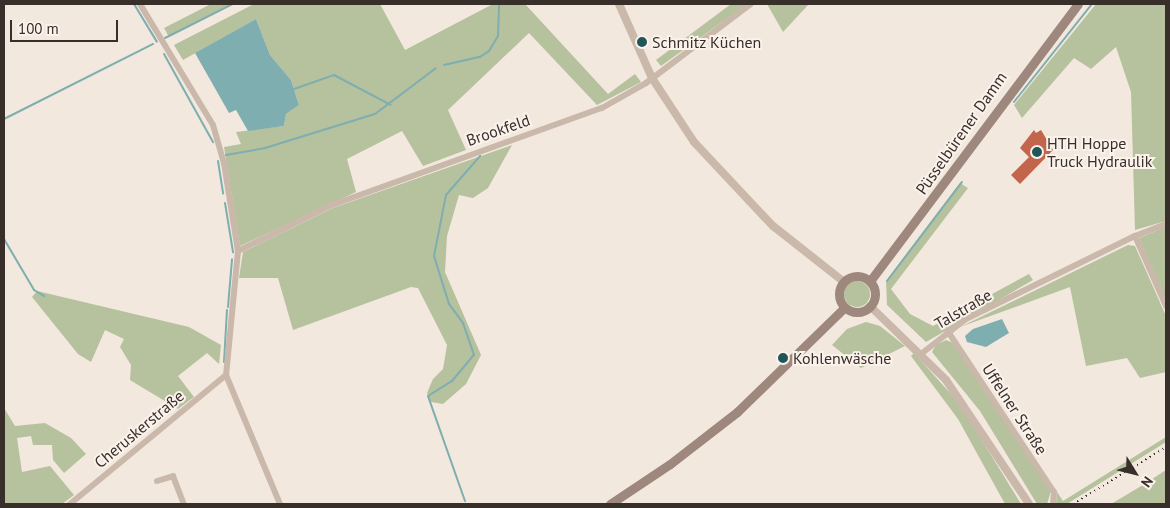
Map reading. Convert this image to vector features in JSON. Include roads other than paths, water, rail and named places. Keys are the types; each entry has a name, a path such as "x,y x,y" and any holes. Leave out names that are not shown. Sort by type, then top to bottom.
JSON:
{"main road":[{"name":"Püsselbürener Damm","path":"870,281 1078,4"},
{"path":"853,276 870,281 875,291 870,306 855,312 844,308 838,298 843,281 853,276"},
{"path":"610,504 670,464 737,412 844,308"}],"street":[{"path":"140,4 213,125 224,163 238,251 226,375 280,504"},
{"path":"619,4 652,78 694,142 732,187 773,226 843,281"},
{"name":"Brookfeld","path":"238,251 332,205 602,108 652,78 751,4"},
{"name":"Talstraße","path":"921,354 947,330 1134,236 1166,224"},
{"path":"1134,236 1166,306"},
{"path":"870,306 921,354 970,411 1028,503"},
{"name":"Uffelner Straße","path":"947,330 1054,492 1053,504"},
{"name":"Cheruskerstraße","path":"70,504 226,375"},
{"path":"157,482 172,476 184,504"}],"water":[{"path":"256,19 270,55 291,80 299,105 286,114 284,126 248,131 236,110 229,113 195,53"},
{"path":"1002,319 1009,333 986,347 967,342 965,336 973,329"}],"waterway":[{"path":"134,4 157,42"},
{"path":"165,38 233,4"},
{"path":"444,65 480,57 489,51 498,36 499,4"},
{"path":"1014,102 1092,4"},
{"path":"4,119 153,44"},
{"path":"164,54 213,142"},
{"path":"226,155 265,148 375,114 436,68"},
{"path":"294,89 334,75 391,105"},
{"path":"465,501 428,396 452,381 474,355 463,323 449,304 434,256 446,195 480,156"},
{"path":"218,161 223,194"},
{"path":"887,281 962,182"},
{"path":"225,203 233,252"},
{"path":"4,239 34,290 44,296"},
{"path":"228,307 232,259"},
{"path":"224,362 227,310"}],"railway":[{"path":"1073,504 1166,447"}],"place":[{"name":"Schmitz Küchen","path":"642,42"},
{"name":"HTH Hoppe Truck Hydraulik","path":"1037,152"},
{"name":"Kohlenwäsche","path":"783,358"}]}
